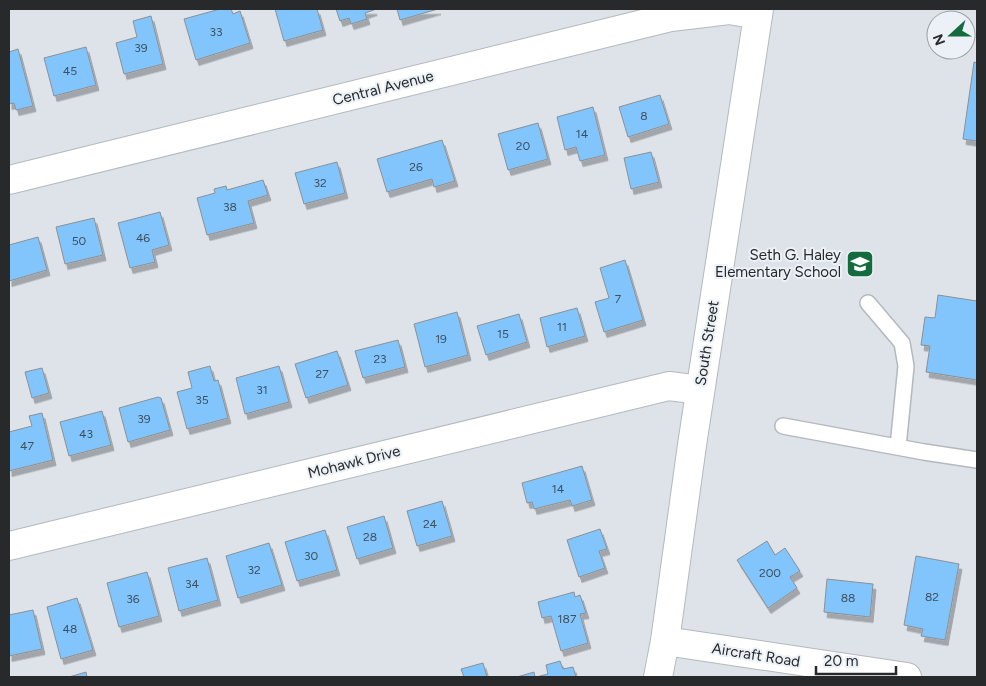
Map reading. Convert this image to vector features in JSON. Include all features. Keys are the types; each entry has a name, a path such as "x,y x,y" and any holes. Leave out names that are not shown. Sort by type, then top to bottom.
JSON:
{"street":[{"name":"Central Avenue","path":"9,180 671,17 729,10 758,12"},
{"name":"South Street","path":"658,677 665,641 700,390 758,12"},
{"name":"Mohawk Drive","path":"9,546 669,386 700,390"},
{"name":"Aircraft Road","path":"665,641 907,677"}],"lane":[{"path":"868,302 902,343 906,366 898,447"},
{"path":"783,426 977,460"}],"building":[{"path":"220,9 231,9 233,14 240,11 250,43 196,60 184,19"},
{"path":"275,9 317,9 323,30 284,41"},
{"path":"336,9 374,10 365,13 367,19 351,24 349,18 340,21"},
{"path":"397,9 438,9 400,20"},
{"path":"151,16 163,64 124,74 116,43 137,37 133,21"},
{"path":"86,47 96,85 54,96 44,58"},
{"path":"18,49 33,106 16,110 14,103 9,104 9,52"},
{"path":"974,62 977,63 977,141 963,139"},
{"path":"660,95 669,124 628,137 619,107"},
{"path":"593,107 605,155 580,161 576,147 565,150 557,117"},
{"path":"538,123 548,159 508,170 498,134"},
{"path":"442,140 455,181 434,187 432,179 387,192 377,159"},
{"path":"651,152 659,182 631,189 624,158"},
{"path":"337,162 345,193 304,204 295,173"},
{"path":"263,180 268,195 248,201 254,223 207,235 197,198 215,193 214,189 226,186 227,190"},
{"path":"160,212 169,245 152,250 155,262 130,268 118,223"},
{"path":"94,218 103,255 65,264 56,227"},
{"path":"38,237 47,270 9,281 9,245"},
{"path":"625,260 643,320 604,332 595,302 609,298 600,268"},
{"path":"938,295 977,301 977,380 926,372 930,346 921,345 925,317 935,318"},
{"path":"577,308 585,336 547,347 540,318"},
{"path":"457,312 468,355 425,367 414,324"},
{"path":"519,314 527,342 486,355 477,326"},
{"path":"398,340 405,367 363,378 355,351"},
{"path":"337,351 348,385 306,398 295,364"},
{"path":"210,366 214,381 218,380 228,418 187,429 177,392 192,388 188,372"},
{"path":"279,366 289,402 245,414 236,378"},
{"path":"42,368 49,393 32,398 25,372"},
{"path":"158,397 161,398 170,430 128,442 119,408"},
{"path":"102,411 111,445 69,456 60,422"},
{"path":"42,413 53,460 9,471 9,432 32,426 29,416"},
{"path":"582,466 592,500 572,506 570,500 534,509 532,502 527,503 522,483"},
{"path":"442,501 452,536 417,546 407,511"},
{"path":"384,516 393,548 357,559 347,527"},
{"path":"600,529 607,549 599,551 605,568 579,577 567,540"},
{"path":"325,530 337,570 297,581 285,542"},
{"path":"767,541 775,555 785,548 800,571 790,577 797,588 768,608 737,560"},
{"path":"269,543 282,585 238,598 226,556"},
{"path":"916,556 959,564 945,640 921,636 923,629 904,625"},
{"path":"207,558 218,600 179,611 168,568"},
{"path":"147,572 159,616 119,627 107,583"},
{"path":"827,579 873,584 870,617 824,612"},
{"path":"574,592 575,597 580,595 586,613 580,614 588,643 561,651 551,616 542,618 538,602"},
{"path":"77,598 93,650 61,659 47,607"},
{"path":"33,610 42,649 9,656 9,615"},
{"path":"560,661 563,669 573,667 576,677 536,677 548,674 546,665"},
{"path":"483,663 487,677 464,677 461,669"},
{"path":"86,672 87,677 69,677"},
{"path":"534,672 535,677 517,677"}],"place":[{"name":"Seth G. Haley Elementary School","path":"860,264"}]}
